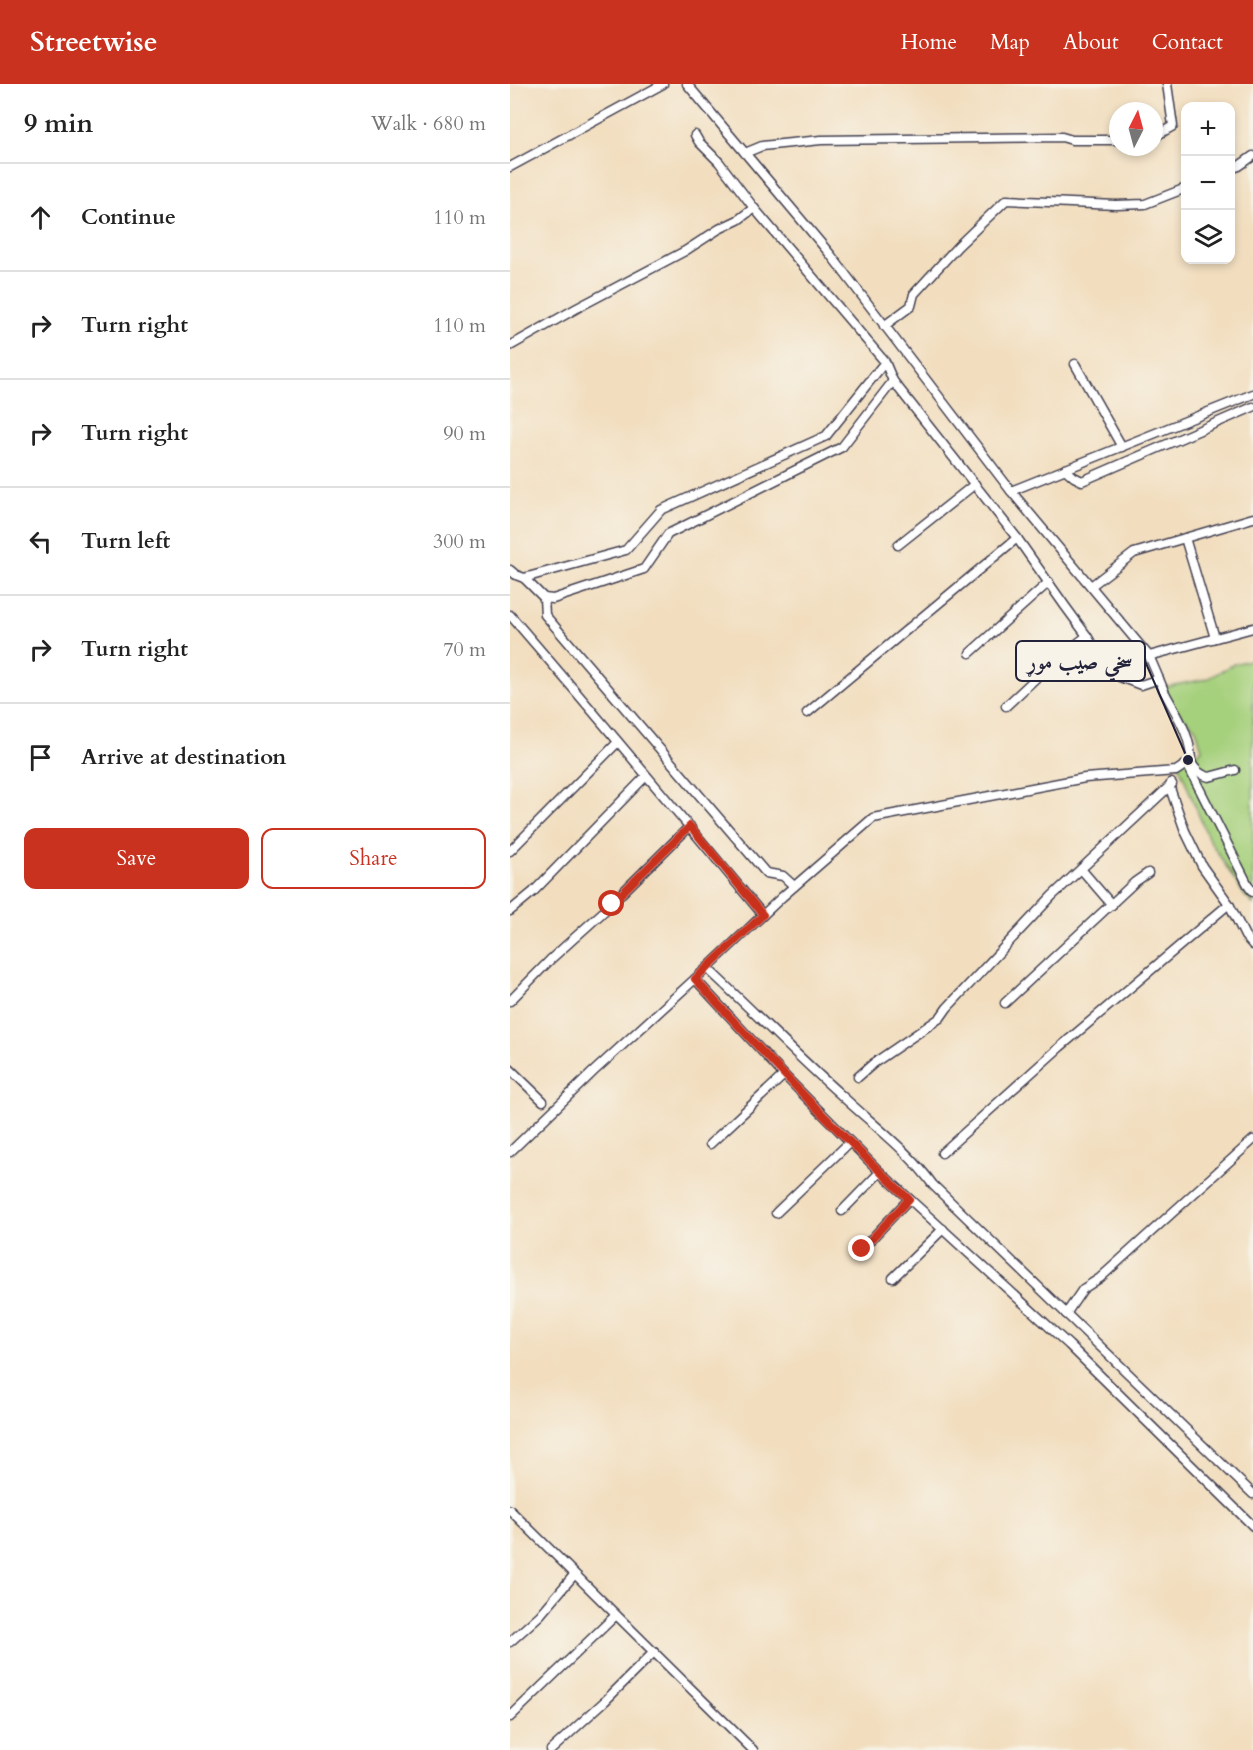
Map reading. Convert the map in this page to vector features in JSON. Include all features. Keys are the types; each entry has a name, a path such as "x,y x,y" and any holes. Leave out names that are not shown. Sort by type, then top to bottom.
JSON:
{"street":[{"path":"510,167 663,84"},
{"path":"687,84 830,254 1011,491 1149,656 1187,736 1191,749 1189,763 1253,892"},
{"path":"1163,132 1173,126 1167,84"},
{"path":"695,135 885,362 893,381 1017,538 1088,636 1101,659 1120,676 1141,685 1159,679"},
{"path":"745,153 762,146 821,140 1062,137 1072,140 1109,140"},
{"path":"1235,168 1253,156"},
{"path":"884,326 911,306 914,294 958,246 1006,201 1144,204 1181,190"},
{"path":"510,346 685,251 754,208"},
{"path":"524,578 626,550 661,510 826,436 885,362"},
{"path":"1075,364 1122,447"},
{"path":"510,570 524,578 544,598 553,599 644,569 668,534 842,447 893,381"},
{"path":"1011,491 1253,394"},
{"path":"1065,469 1082,481 1253,409"},
{"path":"898,545 975,484"},
{"path":"1092,586 1134,553 1253,518"},
{"path":"807,713 1017,538"},
{"path":"1185,538 1215,638"},
{"path":"970,653 1048,582"},
{"path":"544,598 545,615 766,873 783,876 794,886"},
{"path":"510,615 763,915"},
{"path":"1149,656 1253,628"},
{"path":"1006,706 1053,662 1088,636"},
{"path":"510,851 618,742"},
{"path":"1189,763 1209,777 1235,770"},
{"path":"510,1152 794,886 873,818 1085,778 1176,771 1189,763"},
{"path":"1165,772 1172,784 1170,788 1185,831 1202,866 1229,904 1245,936 1253,945"},
{"path":"510,911 533,892 646,776"},
{"path":"858,1077 874,1063 940,1018 1052,896 1172,784"},
{"path":"510,1001 690,826"},
{"path":"1081,869 1112,905"},
{"path":"1005,1003 1135,882 1148,873"},
{"path":"942,1152 1060,1047 1229,904"},
{"path":"707,968 841,1095 887,1135 925,1173 933,1185 1252,1492"},
{"path":"695,979 784,1076 880,1172 1069,1345 1253,1526"},
{"path":"510,1069 543,1101"},
{"path":"710,1144 784,1076"},
{"path":"1066,1314 1083,1289 1100,1278 1253,1140"},
{"path":"776,1213 850,1142"},
{"path":"842,1211 880,1172"},
{"path":"862,1249 909,1199"},
{"path":"893,1278 943,1229"},
{"path":"510,1510 753,1750"},
{"path":"510,1642 540,1615 574,1575"},
{"path":"510,1717 616,1615"},
{"path":"551,1750 654,1652"}],"green space":[{"path":"1253,659 1253,904 1245,896 1208,838 1178,763 1202,750 1196,729 1174,708 1163,687 1207,679 1234,664"}],"place":[{"name":"سخي صیب موړ","path":"1188,760"}],"route":[{"path":"612,904 690,826 763,915 695,979 784,1076 909,1199 862,1249"}]}
